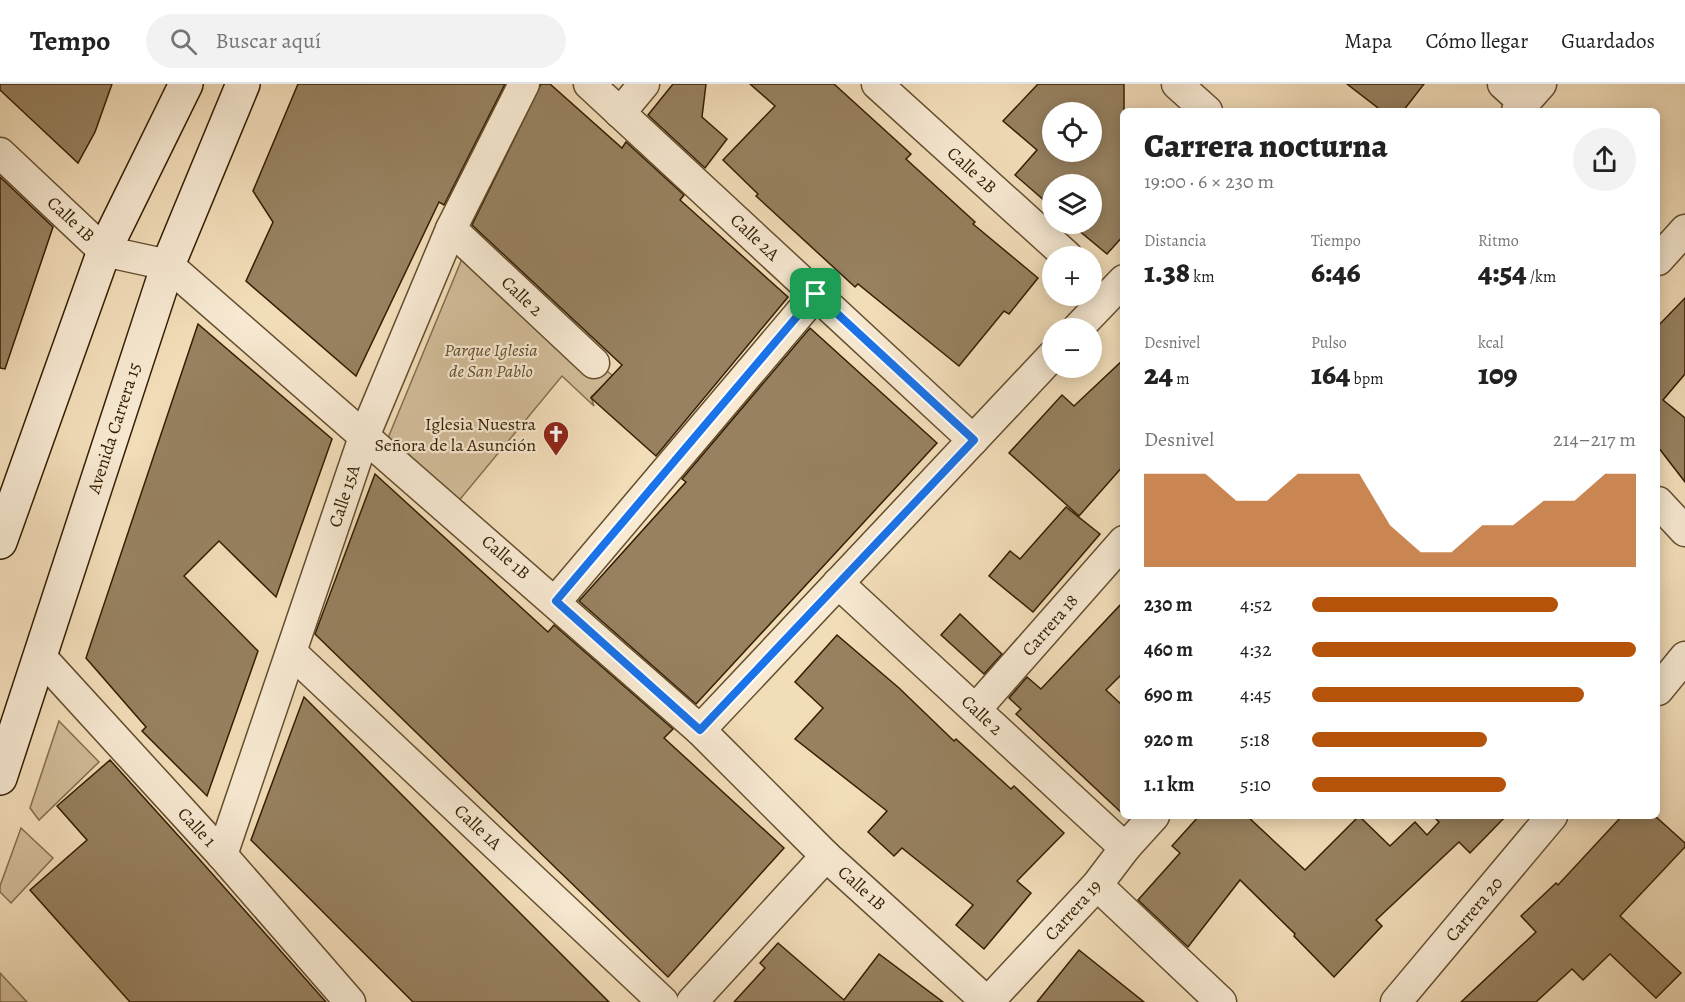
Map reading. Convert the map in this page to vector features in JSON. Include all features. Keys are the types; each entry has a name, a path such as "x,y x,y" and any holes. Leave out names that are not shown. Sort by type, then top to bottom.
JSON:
{"main road":[{"path":"3,522 104,251 186,84"},
{"name":"Avenida Carrera 15","path":"0,778 168,265 243,84"}],"street":[{"name":"Calle 15A","path":"222,855 364,434 451,229 525,84"},
{"name":"Calle 2A","path":"589,84 974,440"},
{"path":"621,113 644,84"},
{"name":"Calle 2B","path":"877,84 1056,246"},
{"path":"1177,84 1205,108"},
{"name":"Calle 1B","path":"0,153 104,251 168,265 556,601 700,730 826,856 987,1002"},
{"name":"Calle 2","path":"451,229 594,363"},
{"path":"1660,258 1685,230"},
{"path":"1085,318 1108,285"},
{"path":"556,601 816,294"},
{"path":"700,730 1042,367"},
{"path":"1660,504 1685,531"},
{"name":"Carrera 18","path":"976,709 1120,546"},
{"name":"Calle 2","path":"838,583 1125,848"},
{"name":"Calle 1A","path":"292,653 663,1002"},
{"name":"Calle 1","path":"40,656 222,855 350,1002"},
{"path":"1660,688 1685,657"},
{"name":"Carrera 19","path":"987,1002 1097,885 1125,848 1151,819"},
{"name":"Carrera 20","path":"1396,1002 1549,819"},
{"path":"692,1002 826,856"},
{"path":"1097,885 1221,1002"}],"green space":[{"name":"Parque Iglesia de San Pablo","path":"464,254 613,376 591,397 594,406 562,376 457,503 388,438"},
{"path":"59,721 99,762 39,820 30,808"},
{"path":"21,828 53,858 11,903 0,892 0,886"},
{"path":"0,973 27,1002 0,1002"}],"building":[{"path":"0,84 112,84 95,132 78,163 0,90"},
{"path":"298,84 505,84 444,205 439,202 356,376 246,281 273,222 253,191"},
{"path":"541,84 550,84 622,148 626,142 684,195 680,200 788,297 656,456 591,398 622,365 472,225"},
{"path":"673,84 706,84 702,117 727,139 705,168 648,115"},
{"path":"750,84 834,84 911,154 906,159 975,222 973,224 1038,278 1009,314 1004,311 959,366 858,284 855,287 756,196 758,194 723,160 775,106"},
{"path":"1038,84 1124,84 1124,108 1120,108 1120,239 1107,254 1102,250 1102,246 1097,246 1083,234 1102,234 1102,174 1042,174 1042,198 1015,175 1037,150 1003,121"},
{"path":"1347,84 1424,84 1405,108 1378,108"},
{"path":"0,177 53,227 5,369 0,368"},
{"path":"1685,298 1685,374 1663,400 1685,418 1685,482 1660,450 1660,324"},
{"path":"198,324 332,439 276,597 219,541 184,576 258,651 207,796 142,731 146,727 86,658"},
{"path":"810,328 937,443 696,704 579,601 686,482 682,479"},
{"path":"1120,363 1120,470 1079,516 1009,453 1062,395 1074,406"},
{"path":"375,474 548,632 554,625 673,729 664,738 784,848 668,977 315,634"},
{"path":"1066,507 1100,534 1033,612 989,576 1010,551 1020,559"},
{"path":"1120,605 1120,676 1106,690 1120,703 1120,811 1016,714 1021,709 1009,698 1027,677 1041,689"},
{"path":"960,614 1002,654 984,674 941,635"},
{"path":"837,635 899,688 954,741 956,739 1011,789 1014,786 1064,833 1017,881 1031,893 984,949 956,925 973,905 902,848 894,856 868,832 887,811 795,739 823,708 795,682"},
{"path":"304,697 609,1002 413,1002 251,840"},
{"path":"110,760 326,1002 130,1002 30,890 87,840 57,806"},
{"path":"1196,819 1250,819 1305,870 1356,819 1362,819 1390,846 1415,822 1427,835 1439,822 1436,819 1503,819 1470,853 1459,842 1376,920 1382,926 1334,977 1294,936 1295,934 1240,880 1188,947 1138,900 1180,853 1172,846"},
{"path":"1619,819 1658,819 1685,843 1685,847 1620,916 1681,973 1656,998 1610,954 1583,980 1572,969 1536,1002 1461,1002 1536,932 1521,916 1556,883 1558,885"},
{"path":"778,943 844,1000 879,954 943,1002 734,1002 765,968 760,963"},
{"path":"1079,950 1144,1002 1037,1002"}],"place":[{"name":"Iglesia Nuestra Señora de la Asunción","path":"556,457"}],"route":[{"path":"816,294 974,440 700,730 556,601 816,294"}]}
